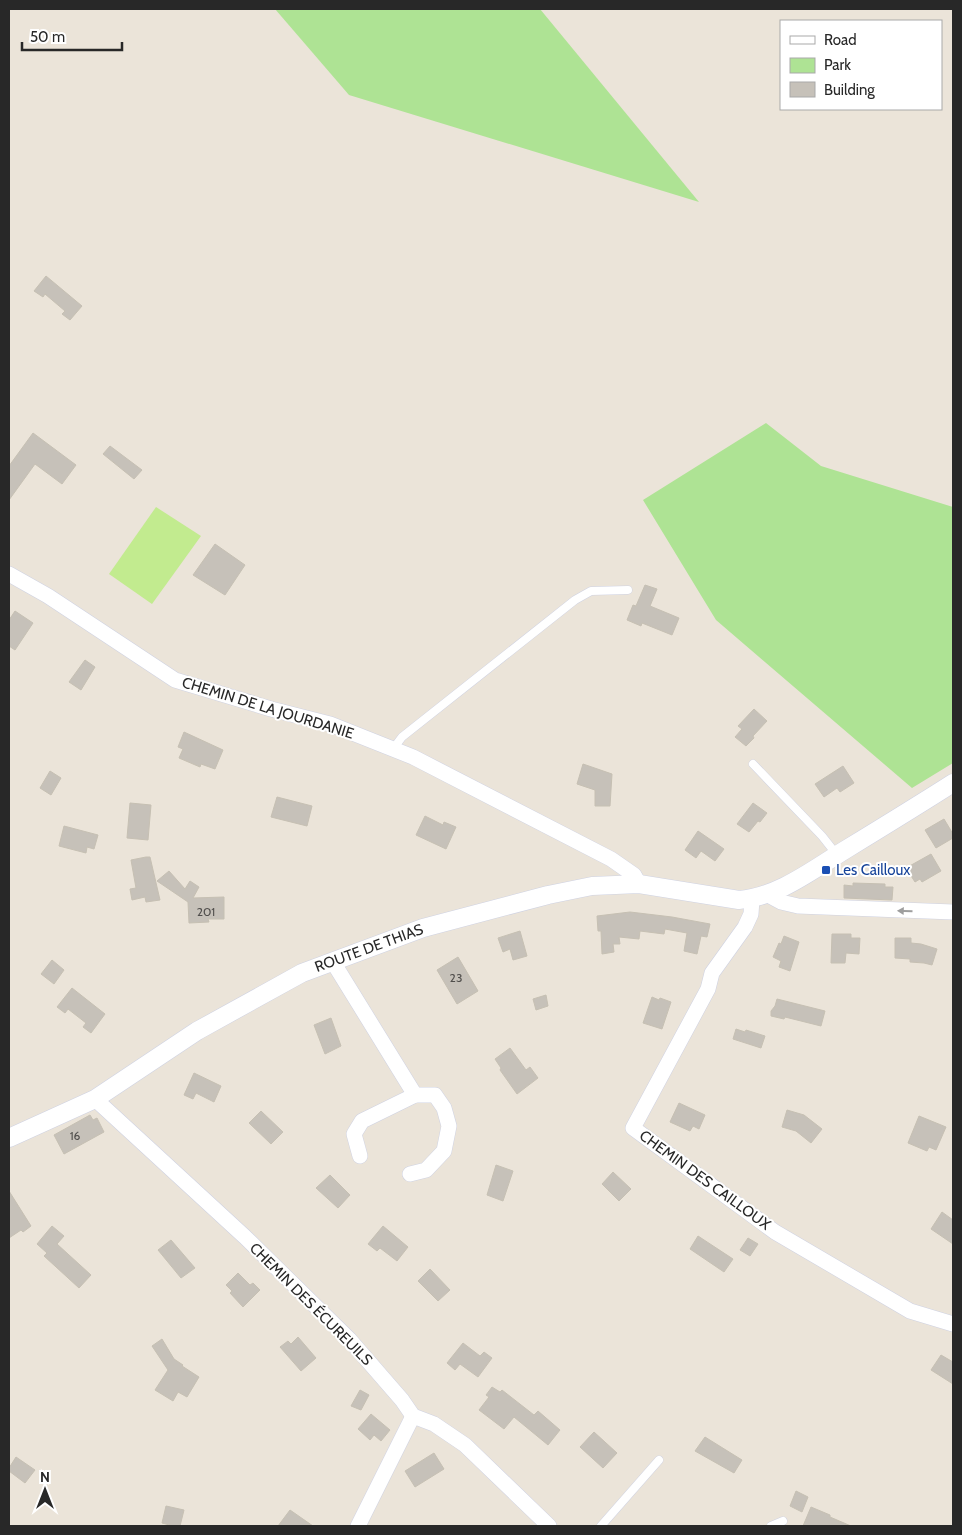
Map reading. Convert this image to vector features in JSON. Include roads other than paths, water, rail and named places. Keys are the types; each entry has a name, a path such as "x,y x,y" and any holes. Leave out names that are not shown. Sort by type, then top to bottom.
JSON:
{"street":[{"name":"CHEMIN DE LA JOURDANIE","path":"9,574 48,596 175,680 271,709 330,724 413,757 611,859 634,875 639,884"},
{"path":"760,897 837,855 953,784"},
{"name":"ROUTE DE THIAS","path":"9,1138 96,1099 198,1031 302,973 423,928 548,895 592,886 639,884 731,900 760,897"},
{"path":"760,897 798,906 953,912"},
{"name":"CHEMIN DES CAILLOUX","path":"760,897 745,927 712,973 708,989 633,1128 776,1232 910,1311 953,1324"},
{"path":"333,962 414,1095"},
{"path":"360,1156 354,1134 362,1121 414,1095 435,1095 444,1108 448,1126 444,1152 426,1170 410,1174"},
{"name":"CHEMIN DES ÉCUREUILS","path":"96,1099 245,1237 350,1339 402,1400 413,1416"},
{"path":"358,1526 413,1416 434,1424 465,1445 549,1526"}],"lane":[{"path":"393,749 402,737 575,600 591,590 628,590"},
{"path":"753,764 822,836 837,855"},
{"path":"601,1526 659,1460"},
{"path":"771,1526 784,1521"}],"place":[{"name":"Les Cailloux","path":"826,870"}]}
